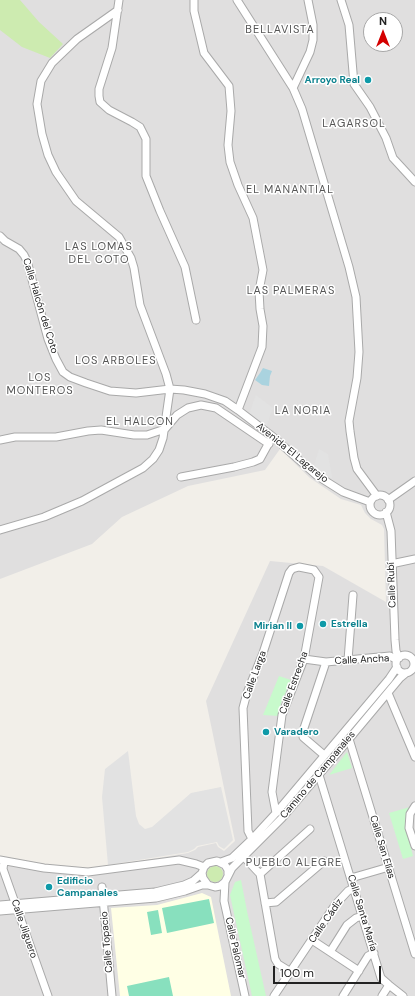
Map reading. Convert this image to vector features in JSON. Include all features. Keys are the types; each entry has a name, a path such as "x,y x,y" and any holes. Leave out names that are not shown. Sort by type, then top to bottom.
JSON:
{"street":[{"path":"119,0 112,48 99,89 100,102 108,110 140,127 144,133 146,139 146,176 185,266 196,320"},
{"path":"194,0 194,11 204,53 229,86 231,111 228,145 230,162 238,185 253,218 263,270 259,291 263,326 262,347 238,410"},
{"path":"237,0 293,88 302,109 344,250 356,297 359,352 357,378 349,421 350,431 357,469 377,496"},
{"path":"293,88 310,52 313,40 313,25 308,0"},
{"path":"341,0 349,25 354,84 370,107 386,138 393,158 415,182"},
{"path":"0,530 44,517 82,501 143,468 153,459 159,450 165,429 170,389 166,374 140,304 131,258 119,237 76,200 56,172 48,155 38,118 37,104 41,81 52,63 77,39 118,10"},
{"name":"Calle Halcón del Coto","path":"0,236 5,241 19,249 24,254 28,262 48,339 56,359 64,372 70,377 86,384 110,390 136,393 170,389 205,394 225,401 238,410"},
{"path":"0,440 15,437 56,437 102,430 134,435 147,435 165,429 177,415 188,408 201,405 216,408 269,444"},
{"name":"Avenida El Lagarejo","path":"238,410 272,436 316,475 343,492 370,502"},
{"path":"181,477 234,467 260,459 272,436"},
{"path":"388,500 415,481"},
{"path":"377,496 383,496 388,500 389,506 386,512 380,515 374,513 370,502 377,496"},
{"name":"Calle Rubí","path":"386,512 391,531 395,640 398,662"},
{"path":"392,564 415,559"},
{"name":"Calle Estrecha","path":"276,813 272,792 282,715 304,659 319,577 314,570 299,567"},
{"name":"Calle Larga","path":"252,839 248,831 243,708 289,573 292,569 299,567"},
{"path":"348,660 353,595"},
{"path":"406,673 400,672 398,662 411,654 414,664"},
{"name":"Calle Ancha","path":"304,659 326,662 390,656 398,662"},
{"name":"Calle Ancha","path":"324,755 303,737 304,728 326,662"},
{"name":"Camino de Campanales","path":"221,862 232,858 276,813 389,679 398,662"},
{"name":"Camino de Campanales","path":"228,874 232,868 282,818 400,678 411,671 414,664"},
{"path":"388,693 415,757"},
{"name":"Calle San Elías","path":"349,739 415,954"},
{"name":"Calle Santa María","path":"319,775 381,978 403,996"},
{"path":"415,806 410,814 409,828 415,846"},
{"path":"260,874 310,829"},
{"path":"244,857 260,874 274,959 278,964 291,972"},
{"path":"2,861 44,868 88,872 179,860 196,864 203,870 203,878 212,886"},
{"name":"Calle Jilguero","path":"2,861 48,996"},
{"path":"0,906 17,907 103,900 156,898 202,885 220,886 225,882 228,870 221,862 212,861 197,878 188,883 162,890 103,900"},
{"path":"265,903 276,902 324,861"},
{"path":"351,878 389,867"},
{"name":"Calle Palomar","path":"225,882 224,901 246,996"},
{"name":"Calle Palomar","path":"212,886 224,901"},
{"name":"Calle Topacio","path":"102,887 112,996"},
{"name":"Calle Cádiz","path":"274,996 335,905 348,891 354,888"},
{"path":"0,912 17,907"},
{"path":"330,952 347,925 356,918 362,916"},
{"path":"312,940 359,971"},
{"path":"343,996 368,956 374,953"},
{"path":"382,996 389,985"}],"shaded area":[{"path":"0,0 415,0 415,996 0,996 0,856 44,864 87,868 102,867 188,853 198,847 216,843 218,847 224,851 235,841 206,701 270,561 323,566 386,602 384,529 382,525 371,519 365,513 361,505 341,499 310,478 280,449 265,470 188,486 122,517 92,544 0,579"},
{"path":"256,395 273,408 266,427 249,414"},
{"path":"319,449 328,454 332,477 331,479 314,466"},
{"path":"128,751 136,816 139,824 145,829 152,827 191,793 221,787 233,840 224,849 219,846 217,842 197,846 188,852 108,865 102,797 105,769"},
{"path":"202,893 211,897 231,996 120,996 111,908 157,905"}],"green space":[{"path":"0,0 20,0 39,22 63,44 50,58 22,47 0,30"},
{"path":"397,674 398,676 280,816 236,860 235,859 335,748"},
{"path":"279,676 291,680 281,703 279,716 263,715"},
{"path":"347,752 352,768 329,775"},
{"path":"410,807 407,813 406,829 413,856 403,859 389,813"},
{"path":"212,866 218,866 223,871 221,880 218,882 212,882 207,877 207,871"},
{"path":"241,880 266,996 252,996 230,895 235,882"},
{"path":"209,899 214,923 167,933 162,908"},
{"path":"158,910 162,933 151,935 147,912"},
{"path":"169,977 173,996 129,996 127,986"}],"water":[{"path":"263,368 272,371 269,386 262,385 255,380"}],"place":[{"name":"Arroyo Real","path":"368,80"},
{"name":"Estrella","path":"323,624"},
{"name":"Mirian II","path":"300,626"},
{"name":"Varadero","path":"266,732"},
{"name":"Edificio Campanales","path":"49,887"}],"district":[{"name":"BELLAVISTA","path":"280,30"},
{"name":"LAGARSOL","path":"354,124"},
{"name":"EL MANANTIAL","path":"290,190"},
{"name":"LAS LOMAS DEL COTO","path":"99,253"},
{"name":"LAS PALMERAS","path":"291,291"},
{"name":"LOS ARBOLES","path":"116,361"},
{"name":"LOS MONTEROS","path":"40,384"},
{"name":"LA NORIA","path":"303,411"},
{"name":"EL HALCON","path":"140,422"},
{"name":"PUEBLO ALEGRE","path":"294,863"}]}
